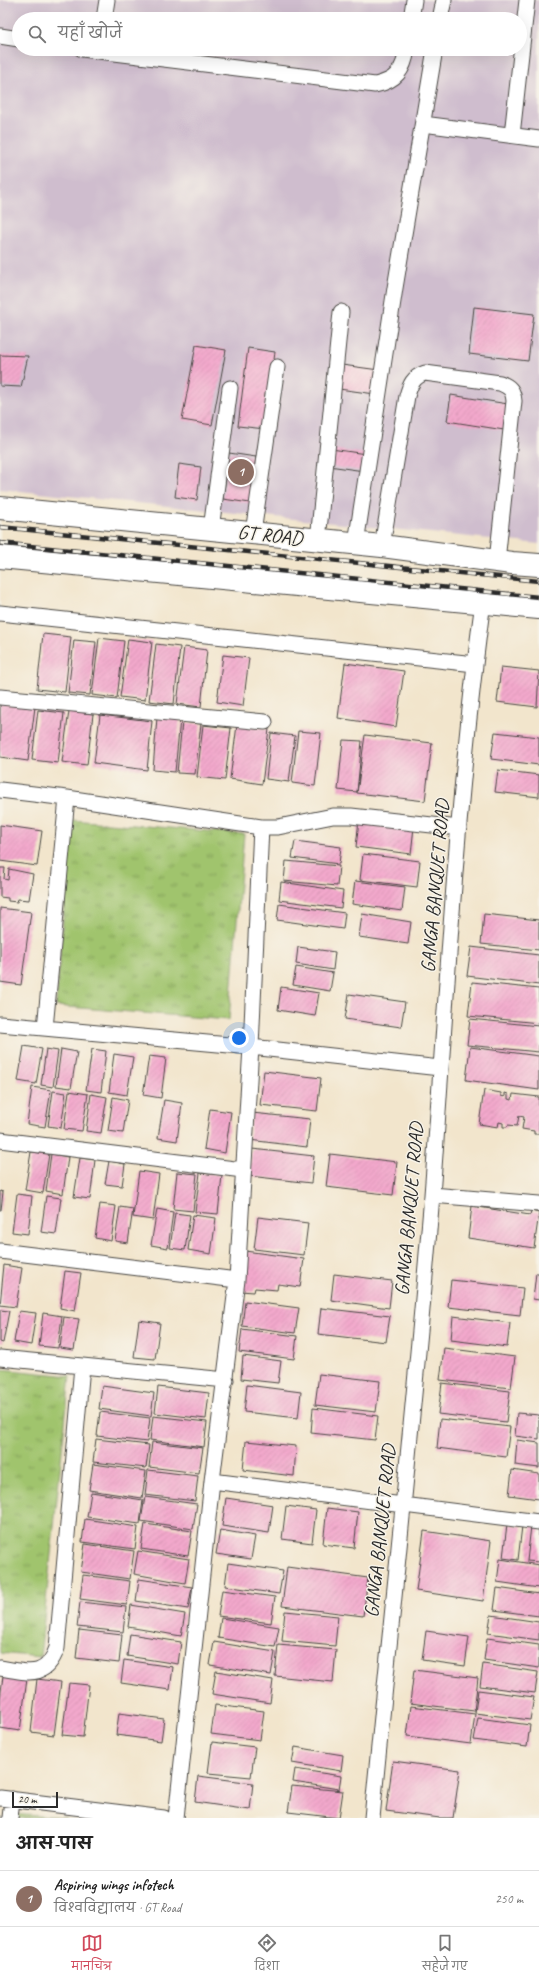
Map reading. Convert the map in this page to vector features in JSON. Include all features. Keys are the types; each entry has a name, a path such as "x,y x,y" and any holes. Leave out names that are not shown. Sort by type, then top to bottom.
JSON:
{"highway":[{"name":"GT ROAD","path":"0,508 382,546 539,565"},
{"path":"0,557 539,608"}],"street":[{"path":"105,12 107,0"},
{"path":"412,12 414,0"},
{"path":"441,12 444,0"},
{"path":"526,12 527,0"},
{"path":"0,36 12,38"},
{"path":"146,56 375,85 386,83 394,78 401,69 405,56"},
{"path":"356,544 395,288 434,56"},
{"path":"512,135 521,56"},
{"path":"423,124 539,139"},
{"path":"318,540 341,312"},
{"path":"253,533 278,367"},
{"path":"382,546 407,396 410,385 414,379 418,375 425,373 500,383 509,387 513,392 514,401 497,561"},
{"path":"211,529 230,388"},
{"name":"GANGA BANQUET ROAD","path":"372,1818 432,1195 440,1068 459,828 475,664 483,602"},
{"path":"0,613 475,664"},
{"path":"0,697 265,722"},
{"path":"0,790 67,798 261,827 278,827 333,816 351,816 459,828"},
{"path":"45,1028 67,798"},
{"path":"176,1818 212,1481 226,1380 237,1280 251,1047 261,827"},
{"path":"0,1024 251,1047 440,1068"},
{"path":"0,1140 243,1170"},
{"path":"432,1195 539,1204"},
{"path":"0,1252 237,1280"},
{"path":"0,1358 226,1380"},
{"path":"0,1668 38,1672 52,1661 57,1648 82,1366"},
{"path":"212,1481 539,1522"},
{"path":"10,1818 6,1799 164,1818"}],"shaded area":[{"path":"0,0 539,0 539,544 0,489"}],"green space":[{"path":"71,820 244,834 229,1020 56,1006"},
{"path":"0,1369 70,1376 40,1657 0,1653"},
{"path":"13,1814 66,1818 12,1818"}],"building":[{"path":"474,307 534,314 528,361 469,354"},
{"path":"196,345 226,350 212,425 182,420"},
{"path":"248,348 275,352 265,429 238,426"},
{"path":"0,355 28,356 21,387 0,386"},
{"path":"342,365 379,370 375,394 339,389"},
{"path":"451,395 508,404 504,430 447,421"},
{"path":"331,449 366,454 364,471 329,466"},
{"path":"229,453 256,457 250,503 223,499"},
{"path":"179,464 201,467 197,500 175,497"},
{"path":"43,634 71,637 65,692 37,689"},
{"path":"99,638 124,641 117,698 92,695"},
{"path":"128,639 152,642 145,700 120,697"},
{"path":"74,640 96,642 90,695 68,693"},
{"path":"156,644 180,647 174,704 149,701"},
{"path":"184,647 207,650 201,707 177,704"},
{"path":"223,655 249,658 243,706 217,702"},
{"path":"345,663 404,671 396,727 338,718"},
{"path":"501,667 539,671 537,707 497,702"},
{"path":"0,703 35,707 28,761 0,757"},
{"path":"38,710 64,713 58,763 32,760"},
{"path":"69,711 93,714 87,765 62,762"},
{"path":"100,715 152,721 147,770 94,763"},
{"path":"157,717 180,719 175,772 153,770"},
{"path":"182,722 201,724 195,774 177,773"},
{"path":"203,725 231,728 225,780 197,777"},
{"path":"237,725 269,729 262,784 230,779"},
{"path":"298,731 321,733 315,786 292,783"},
{"path":"495,732 539,737 539,765 491,759"},
{"path":"271,733 295,736 289,782 266,779"},
{"path":"365,735 432,743 425,801 357,793"},
{"path":"343,740 362,741 357,792 338,790"},
{"path":"498,770 539,775 539,797 495,792"},
{"path":"359,820 414,827 411,854 356,847"},
{"path":"0,825 42,831 37,866 0,861"},
{"path":"295,841 341,847 339,864 292,858"},
{"path":"363,854 420,861 417,887 360,880"},
{"path":"286,861 339,866 337,886 284,881"},
{"path":"0,868 5,868 4,879 8,880 9,869 33,874 29,900 18,899 17,902 8,901 8,898 0,897"},
{"path":"355,881 405,887 402,911 352,904"},
{"path":"281,882 343,891 341,908 279,900"},
{"path":"279,904 345,913 343,929 277,920"},
{"path":"0,908 31,912 21,985 0,982"},
{"path":"362,914 411,922 408,944 359,937"},
{"path":"484,914 539,920 539,950 481,944"},
{"path":"298,947 335,952 333,970 296,964"},
{"path":"471,947 539,955 539,985 467,976"},
{"path":"296,967 333,973 330,991 293,985"},
{"path":"472,982 539,989 539,1023 468,1016"},
{"path":"281,987 319,993 315,1016 278,1010"},
{"path":"349,994 405,1002 401,1027 345,1019"},
{"path":"470,1019 539,1026 539,1052 467,1045"},
{"path":"24,1046 42,1049 36,1084 18,1081"},
{"path":"470,1047 539,1056 539,1090 466,1080"},
{"path":"46,1049 58,1051 53,1087 41,1085"},
{"path":"61,1049 77,1052 71,1088 56,1086"},
{"path":"92,1049 106,1051 101,1092 86,1090"},
{"path":"114,1054 133,1057 127,1095 109,1092"},
{"path":"149,1056 166,1058 161,1098 143,1095"},
{"path":"264,1071 321,1078 317,1111 260,1105"},
{"path":"32,1087 51,1090 45,1127 27,1124"},
{"path":"484,1090 501,1093 501,1096 505,1097 505,1093 508,1094 508,1099 512,1100 513,1094 539,1097 539,1134 534,1134 534,1131 522,1129 524,1117 519,1116 517,1126 508,1125 507,1127 503,1127 503,1123 499,1122 498,1127 479,1124"},
{"path":"53,1091 66,1093 61,1128 48,1126"},
{"path":"69,1091 88,1094 82,1131 64,1129"},
{"path":"91,1094 107,1097 101,1133 86,1131"},
{"path":"113,1097 128,1100 123,1133 108,1131"},
{"path":"164,1100 182,1103 177,1141 158,1138"},
{"path":"210,1109 231,1112 225,1153 204,1149"},
{"path":"252,1113 310,1119 307,1147 249,1140"},
{"path":"252,1149 314,1156 311,1183 249,1176"},
{"path":"31,1152 49,1154 43,1193 25,1190"},
{"path":"51,1154 68,1157 63,1194 46,1191"},
{"path":"330,1154 397,1162 393,1195 326,1187"},
{"path":"80,1158 95,1160 90,1199 74,1197"},
{"path":"109,1161 125,1164 122,1186 105,1184"},
{"path":"139,1171 159,1174 153,1220 133,1217"},
{"path":"177,1172 197,1174 193,1211 173,1209"},
{"path":"200,1173 222,1175 218,1214 195,1212"},
{"path":"0,1191 3,1192 1,1210 0,1210"},
{"path":"17,1194 32,1196 28,1234 12,1232"},
{"path":"46,1196 61,1198 56,1234 41,1232"},
{"path":"100,1204 116,1206 111,1241 95,1238"},
{"path":"472,1206 530,1215 531,1211 539,1213 534,1248 468,1238"},
{"path":"120,1207 133,1209 128,1243 115,1241"},
{"path":"157,1209 173,1212 168,1248 151,1245"},
{"path":"175,1213 190,1215 185,1250 170,1248"},
{"path":"193,1215 216,1218 211,1254 188,1250"},
{"path":"258,1217 308,1223 304,1255 254,1249"},
{"path":"245,1251 304,1259 300,1287 278,1284 277,1290 255,1288 254,1292 240,1291"},
{"path":"4,1265 22,1268 16,1307 0,1305"},
{"path":"65,1271 81,1273 75,1311 60,1308"},
{"path":"536,1273 539,1273 539,1300 533,1299"},
{"path":"334,1274 392,1281 389,1308 331,1300"},
{"path":"451,1280 523,1288 520,1315 448,1307"},
{"path":"245,1301 299,1308 295,1333 242,1326"},
{"path":"321,1308 390,1316 386,1342 318,1334"},
{"path":"0,1310 9,1311 3,1343 0,1342"},
{"path":"19,1311 36,1313 31,1345 14,1342"},
{"path":"43,1313 62,1316 58,1348 39,1346"},
{"path":"453,1316 510,1323 507,1347 451,1340"},
{"path":"64,1317 79,1319 74,1350 60,1348"},
{"path":"139,1320 160,1323 155,1359 134,1357"},
{"path":"242,1329 297,1336 294,1359 239,1352"},
{"path":"444,1348 515,1357 511,1388 440,1380"},
{"path":"243,1356 281,1361 278,1383 241,1379"},
{"path":"319,1374 380,1381 376,1412 315,1405"},
{"path":"442,1383 510,1391 506,1422 438,1414"},
{"path":"247,1385 301,1392 298,1418 244,1412"},
{"path":"102,1386 154,1393 151,1416 99,1409"},
{"path":"158,1387 209,1393 206,1419 155,1413"},
{"path":"313,1408 378,1416 375,1440 311,1433"},
{"path":"100,1412 150,1418 147,1442 97,1436"},
{"path":"517,1413 539,1415 539,1439 515,1436"},
{"path":"153,1416 207,1422 204,1447 150,1440"},
{"path":"440,1419 510,1427 506,1457 437,1448"},
{"path":"96,1439 149,1445 146,1468 93,1462"},
{"path":"517,1440 539,1443 539,1468 515,1465"},
{"path":"246,1441 296,1446 294,1476 243,1470"},
{"path":"152,1442 203,1448 199,1473 149,1467"},
{"path":"93,1464 146,1471 142,1498 89,1490"},
{"path":"148,1470 198,1476 195,1501 145,1495"},
{"path":"512,1470 539,1474 539,1499 509,1495"},
{"path":"91,1492 143,1500 140,1524 87,1517"},
{"path":"145,1497 197,1504 193,1529 141,1521"},
{"path":"226,1498 273,1505 269,1533 222,1526"},
{"path":"286,1506 316,1510 312,1543 282,1539"},
{"path":"327,1508 358,1512 354,1548 323,1544"},
{"path":"85,1519 138,1527 135,1549 82,1542"},
{"path":"145,1524 192,1531 188,1556 141,1549"},
{"path":"507,1524 522,1526 518,1560 503,1558"},
{"path":"531,1526 539,1527 539,1562 527,1561"},
{"path":"220,1530 255,1536 251,1559 216,1554"},
{"path":"424,1531 491,1541 483,1601 416,1591"},
{"path":"85,1544 134,1551 130,1579 81,1572"},
{"path":"138,1551 189,1559 185,1583 134,1574"},
{"path":"500,1559 539,1565 539,1588 497,1582"},
{"path":"228,1563 283,1571 279,1594 225,1586"},
{"path":"287,1567 368,1578 363,1616 282,1606"},
{"path":"83,1575 130,1581 127,1605 80,1599"},
{"path":"139,1579 192,1587 188,1609 136,1601"},
{"path":"497,1588 539,1594 539,1616 494,1610"},
{"path":"222,1590 275,1597 271,1623 218,1616"},
{"path":"80,1602 126,1607 123,1632 77,1627"},
{"path":"131,1605 185,1614 181,1636 128,1627"},
{"path":"285,1611 338,1616 335,1646 282,1641"},
{"path":"491,1615 539,1622 539,1640 488,1633"},
{"path":"221,1618 279,1627 275,1647 218,1638"},
{"path":"79,1630 122,1635 119,1663 76,1658"},
{"path":"426,1631 469,1637 465,1666 422,1660"},
{"path":"130,1634 181,1642 178,1664 127,1656"},
{"path":"487,1638 539,1645 539,1668 484,1660"},
{"path":"214,1642 275,1652 271,1675 210,1665"},
{"path":"278,1645 336,1650 333,1682 275,1676"},
{"path":"124,1660 173,1667 170,1690 121,1683"},
{"path":"483,1664 538,1672 535,1693 480,1686"},
{"path":"414,1670 478,1678 474,1711 410,1703"},
{"path":"216,1671 273,1680 270,1703 212,1694"},
{"path":"3,1676 27,1679 20,1731 0,1728 0,1699"},
{"path":"37,1679 61,1682 54,1735 31,1732"},
{"path":"69,1683 89,1685 83,1737 62,1735"},
{"path":"478,1690 534,1697 530,1720 475,1713"},
{"path":"215,1705 264,1711 260,1740 211,1734"},
{"path":"411,1706 475,1714 471,1744 407,1736"},
{"path":"119,1713 164,1719 161,1741 116,1735"},
{"path":"478,1718 530,1725 527,1747 474,1740"},
{"path":"212,1742 255,1747 251,1777 208,1773"},
{"path":"295,1747 343,1755 341,1771 292,1763"},
{"path":"393,1761 460,1770 453,1818 440,1818 386,1811"},
{"path":"295,1769 341,1776 339,1789 293,1782"},
{"path":"198,1776 253,1783 250,1810 195,1802"},
{"path":"292,1786 343,1791 339,1818 288,1812"}],"railway":[{"path":"0,527 539,581"},
{"path":"0,543 539,597"}],"place":[{"name":"Aspiring wings infotech","path":"241,472"}]}
